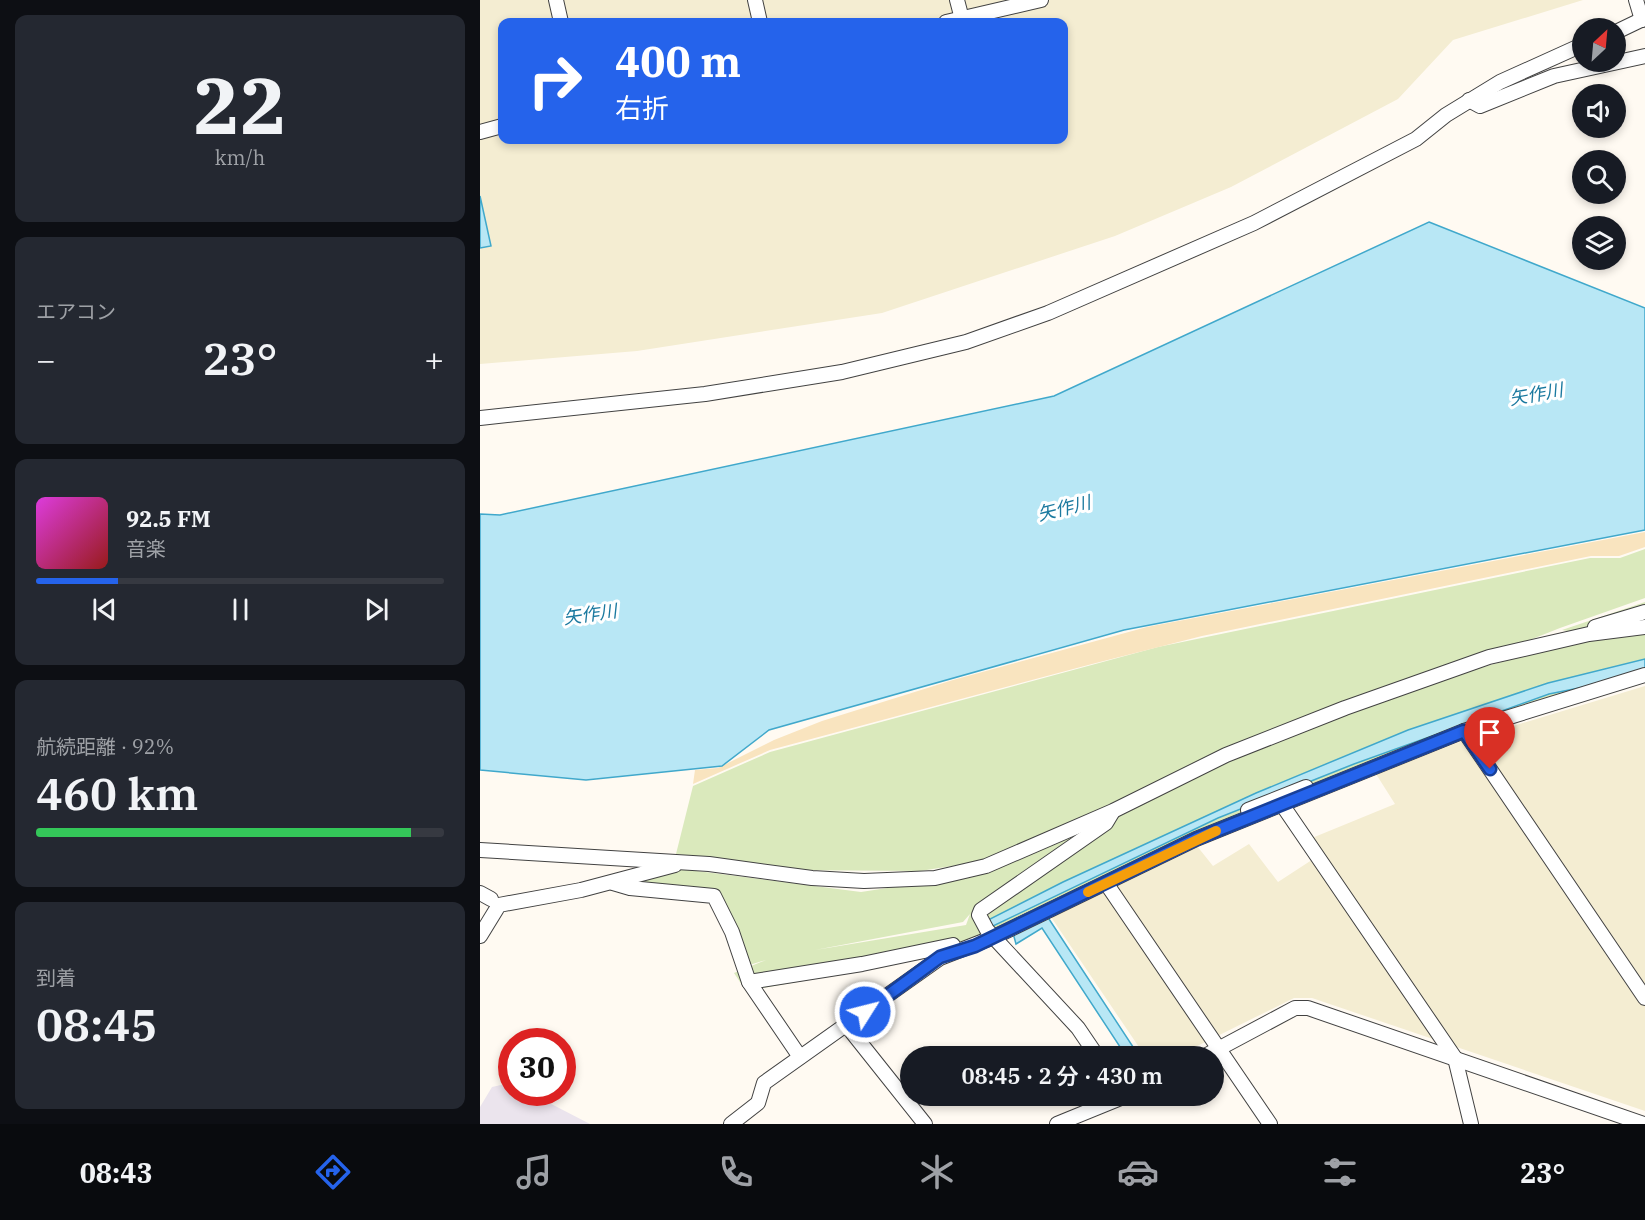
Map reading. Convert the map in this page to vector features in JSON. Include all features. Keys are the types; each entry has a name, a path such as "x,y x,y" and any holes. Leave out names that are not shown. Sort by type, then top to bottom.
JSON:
{"street":[{"path":"556,0 560,18"},
{"path":"755,0 759,18"},
{"path":"957,0 962,18"},
{"path":"966,18 1041,0"},
{"path":"1626,27 1644,19 1636,0"},
{"path":"480,418 705,394 842,372 966,342 1048,313 1254,223 1416,139 1469,100 1531,66 1572,49"},
{"path":"1469,100 1480,106 1554,76 1645,56"},
{"path":"480,132 498,127"},
{"path":"1571,638 1579,631 1645,612"},
{"path":"480,850 685,862 823,879 864,881 935,878 986,866 1113,811 1226,755 1345,708 1489,657 1571,638 1645,627"},
{"path":"731,1124 758,1103 764,1083 940,957 1106,884 1196,839 1283,806 1464,731 1645,673"},
{"path":"749,982 862,964 964,943 991,934 1275,798 1461,728 1645,673"},
{"path":"1464,731 1645,998"},
{"path":"1283,806 1455,1058 1471,1124"},
{"path":"1090,1046 1078,1028 991,934 979,915 981,909 1106,823 1113,811"},
{"path":"480,936 499,905 614,883 685,862"},
{"path":"614,883 630,888 714,896 732,932 749,982 801,1057"},
{"path":"1106,884 1216,1046"},
{"path":"1224,1046 1295,1008 1308,1008 1644,1124"},
{"path":"846,1026 925,1124"},
{"path":"1224,1058 1270,1124"},
{"path":"1057,1124 1100,1106"}],"shaded area":[{"path":"480,0 1583,0 1453,40 1398,99 1231,187 1115,236 882,313 637,351 480,364"},
{"path":"1645,686 1645,1111 1312,998 1294,998 1197,1046 1138,1046 1051,917 1197,846 1213,866 1249,844 1278,882 1321,854 1312,838 1395,804 1376,774 1460,742"},
{"path":"498,1086 498,1106 555,1106 590,1124 480,1124 480,1107 492,1087"}],"green space":[{"path":"1645,549 1645,598 1560,628 1109,806 984,861 920,871 786,870 676,854 693,786 770,752 1158,647 1590,558 1620,558"},
{"path":"1645,602 1645,624 1579,633 1562,630"},
{"path":"1645,632 1645,673 1463,729 996,933 986,922 986,909 1068,848 1118,813 1177,783 1287,736 1437,681 1540,652"},
{"path":"1098,824 979,903 972,911 984,937 887,966 746,991 734,973 766,960 746,966 720,898 630,881 681,869 861,892 979,874","holes":["970,914 966,925 815,950 963,922"]}],"sand":[{"path":"1645,532 1645,547 1619,556 1591,556 1202,636 770,750 693,784 695,770 718,768 774,740 822,721 953,680 1147,627"}],"water":[{"path":"480,196 491,246 480,248"},
{"name":"矢作川","path":"1429,222 1645,308 1645,530 1124,630 769,730 722,766 586,780 480,770 480,514 500,515 1054,396"},
{"path":"1645,659 1645,669 1594,685 1549,694 1354,764 1218,818 991,927 988,920 1063,882 1256,793 1408,730 1548,683"},
{"path":"1047,916 1132,1046 1119,1046 1042,928 1016,944 1013,933"}],"slow traffic":[{"path":"1088,892 1216,831"}],"route":[{"path":"865,1012 940,957 956,954 975,946 1196,839 1283,806 1464,731 1490,769"}]}
